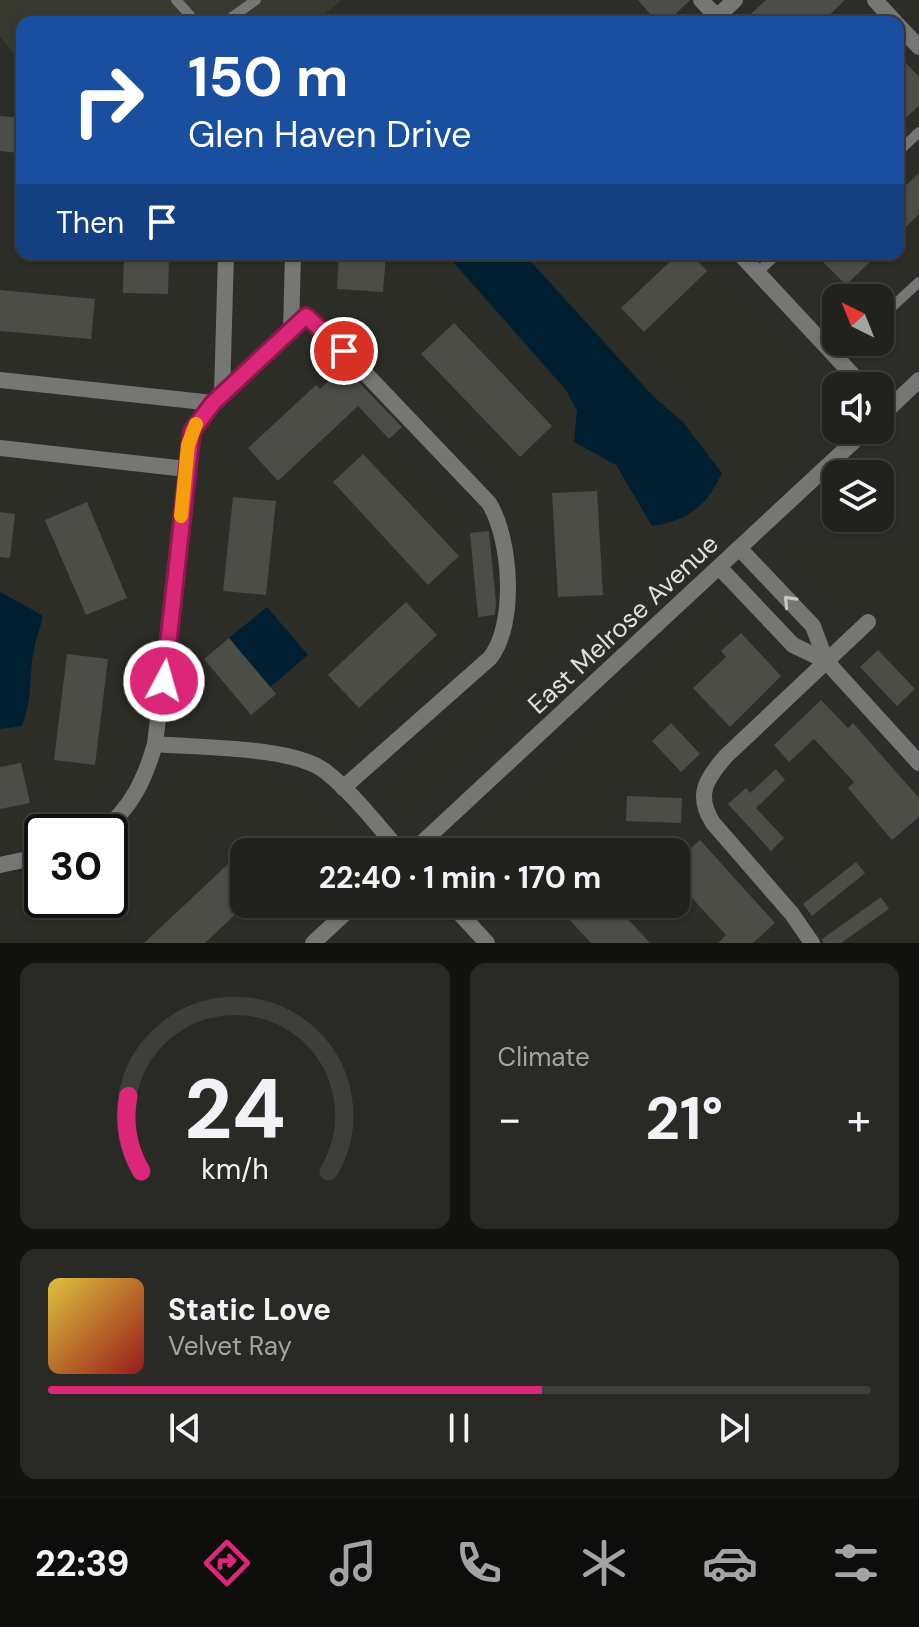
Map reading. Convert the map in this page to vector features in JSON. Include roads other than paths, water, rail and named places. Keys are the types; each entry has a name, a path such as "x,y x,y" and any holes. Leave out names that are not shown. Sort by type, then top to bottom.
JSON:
{"street":[{"path":"717,16 735,0"},
{"path":"904,34 919,47"},
{"path":"218,398 226,260"},
{"path":"291,330 293,260"},
{"path":"746,260 850,372"},
{"path":"119,814 132,801 146,776 155,744 192,431 218,398 306,316 363,370 489,503 500,527 508,596 504,636 490,658 343,788"},
{"path":"0,380 218,398"},
{"path":"894,400 919,380"},
{"name":"East Melrose Avenue","path":"427,838 851,444"},
{"path":"0,448 186,469"},
{"path":"739,548 813,626 826,661"},
{"path":"719,567 793,645 826,661 919,763"},
{"path":"812,943 792,914 713,823 702,799 707,778 726,756 868,622"},
{"path":"155,744 299,758 324,771 343,788 388,838"},
{"path":"0,865 24,860"},
{"path":"313,943 340,918"},
{"path":"464,918 487,943"}],"lane":[{"path":"176,0 191,16"},
{"path":"233,16 256,0"},
{"path":"904,146 919,132"},
{"path":"758,272 771,260"},
{"path":"894,305 919,282"}],"water":[{"path":"451,260 529,260 653,396 683,422 722,473 710,495 686,516 652,526 616,465 574,442 577,411 566,390"},
{"path":"0,592 42,615 22,726 0,729"},
{"path":"267,607 308,655 270,687 229,638"}]}
